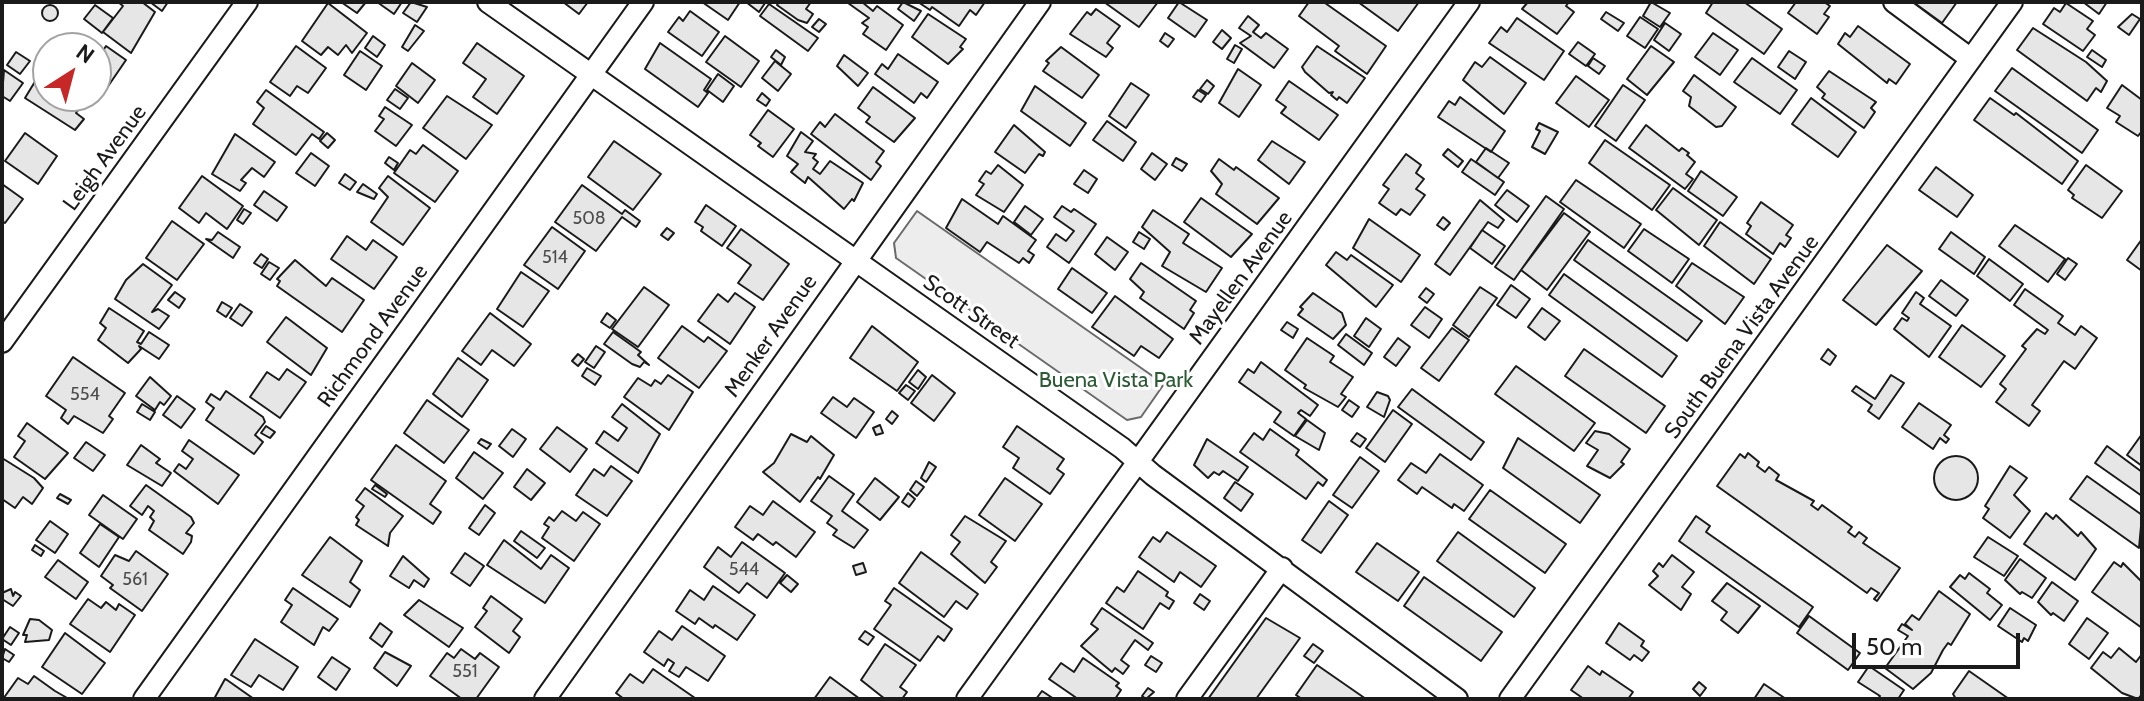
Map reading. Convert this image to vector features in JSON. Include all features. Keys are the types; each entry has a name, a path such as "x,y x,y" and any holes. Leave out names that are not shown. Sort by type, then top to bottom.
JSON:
{"street":[{"name":"Leigh Avenue","path":"2,342 247,2"},
{"name":"Scott Street","path":"488,2 855,259 1137,462 1457,699"},
{"name":"Richmond Avenue","path":"144,699 643,2"},
{"name":"Menker Avenue","path":"545,699 1040,2"},
{"name":"Mayellen Avenue","path":"967,699 1469,2"},
{"path":"1894,2 1971,59"},
{"name":"South Buena Vista Avenue","path":"1510,699 2012,2"},
{"path":"1187,699 1282,568"}],"green space":[{"name":"Buena Vista Park","path":"917,211 1164,384 1141,417 1127,420 896,258 894,243"}],"building":[{"path":"118,2 142,2 155,12 131,53 112,39 112,32 103,32 123,6"},
{"path":"150,2 168,2 162,11"},
{"path":"341,2 366,2 357,13"},
{"path":"377,2 402,2 394,14"},
{"path":"411,2 427,7 417,22 403,13"},
{"path":"563,2 588,2 579,14"},
{"path":"702,2 740,2 728,20"},
{"path":"746,2 763,2 765,3 759,12"},
{"path":"779,2 811,2 806,9 813,14 807,23 798,20 777,5"},
{"path":"862,2 873,11 877,6 903,25 886,50 863,34 868,27 862,23 869,18 848,3"},
{"path":"903,2 921,11 914,21 898,9"},
{"path":"918,2 985,2 976,15 970,10 959,26 932,7 930,10"},
{"path":"1104,2 1158,2 1139,27"},
{"path":"1179,2 1207,20 1195,37 1168,18"},
{"path":"1309,2 1325,3 1386,46 1367,74 1335,51 1339,46 1299,16"},
{"path":"1358,2 1419,2 1398,31"},
{"path":"1528,2 1569,2 1566,6 1574,12 1557,34 1522,9"},
{"path":"1651,2 1670,13 1660,27 1643,16"},
{"path":"1713,2 1744,2 1782,29 1764,54 1706,13"},
{"path":"1796,2 1824,2 1830,6 1824,14 1829,17 1817,34 1788,13"},
{"path":"1913,2 1957,2 1942,23"},
{"path":"2083,2 2107,2 2099,14"},
{"path":"328,3 367,33 352,53 346,45 338,55 328,47 321,55 302,41"},
{"path":"2066,3 2093,21 2087,29 2095,35 2083,51 2043,24 2054,8 2060,12"},
{"path":"769,4 818,38 808,51 760,16"},
{"path":"50,5 56,7 56,19 50,21 44,19 42,13 44,7"},
{"path":"95,5 113,18 103,32 84,19"},
{"path":"1096,9 1120,26 1107,43 1113,48 1106,57 1070,34 1087,12 1091,15"},
{"path":"690,11 719,32 702,56 668,32 679,17 683,21"},
{"path":"1606,12 1624,23 1618,31 1601,19"},
{"path":"928,14 966,39 960,47 963,49 948,64 912,37"},
{"path":"2132,14 2140,19 2129,35 2118,27"},
{"path":"1248,16 1259,25 1253,32 1261,38 1266,33 1288,49 1274,68 1240,43 1251,36 1239,28"},
{"path":"1640,17 1658,29 1645,48 1627,36"},
{"path":"1517,18 1564,51 1544,80 1489,43 1501,27 1507,32"},
{"path":"819,19 826,24 819,32 812,27"},
{"path":"1665,23 1681,34 1669,51 1654,40"},
{"path":"415,25 424,31 408,51 402,47"},
{"path":"1858,26 1910,64 1896,84 1889,79 1887,83 1838,44 1845,33 1850,37"},
{"path":"2033,28 2086,62 2107,81 2101,92 2096,88 2087,101 2017,50"},
{"path":"1222,30 1231,38 1222,49 1213,42"},
{"path":"1165,33 1174,39 1168,47 1160,41"},
{"path":"1713,33 1738,50 1720,75 1695,57"},
{"path":"373,36 385,45 377,57 365,48"},
{"path":"725,36 759,61 741,87 706,62"},
{"path":"1578,42 1595,54 1586,66 1569,54"},
{"path":"477,43 524,76 497,114 473,97 486,79 463,63"},
{"path":"660,43 711,79 704,90 708,93 698,107 645,69"},
{"path":"1235,45 1242,49 1234,63 1227,59"},
{"path":"296,46 326,68 308,93 297,86 290,96 270,82"},
{"path":"1317,46 1365,78 1347,103 1339,97 1337,100 1331,95 1333,92 1329,93 1302,67"},
{"path":"1651,46 1674,62 1647,95 1627,79"},
{"path":"1061,47 1099,75 1082,98 1043,71 1049,63 1046,61"},
{"path":"112,50 126,60 112,80"},
{"path":"776,50 785,57 781,65 771,57"},
{"path":"2092,50 2106,60 2102,67 2087,57"},
{"path":"360,51 382,66 366,90 344,75"},
{"path":"1789,51 1806,62 1795,79 1778,67"},
{"path":"16,52 30,61 20,74 7,65"},
{"path":"898,54 938,82 927,98 921,93 914,103 875,74 882,64 888,69"},
{"path":"844,55 868,73 858,86 837,66"},
{"path":"1490,57 1526,83 1504,114 1463,80 1475,62 1482,67"},
{"path":"1593,58 1605,66 1599,74 1588,66"},
{"path":"1752,58 1797,90 1780,114 1734,82"},
{"path":"775,61 791,74 778,91 762,78"},
{"path":"412,63 435,80 418,103 396,86"},
{"path":"2012,68 2098,130 2082,153 1995,91"},
{"path":"1238,69 1261,85 1239,117 1219,103"},
{"path":"4,70 23,83 10,101 2,96"},
{"path":"1829,71 1876,102 1871,108 1875,112 1864,128 1822,98 1825,94 1817,87"},
{"path":"718,74 734,86 723,102 707,90"},
{"path":"1694,75 1736,107 1722,126 1716,127 1689,106 1691,97 1683,91"},
{"path":"1576,76 1609,100 1589,127 1556,103"},
{"path":"1207,80 1214,86 1208,94 1200,89"},
{"path":"1289,81 1338,115 1319,140 1281,113 1286,107 1276,100"},
{"path":"1131,83 1149,95 1126,128 1109,116"},
{"path":"1623,85 1645,100 1616,141 1595,126"},
{"path":"2122,85 2142,100 2142,131 2138,136 2116,122 2120,116 2107,108"},
{"path":"32,86 32,102 25,98"},
{"path":"1035,86 1086,123 1070,146 1021,111"},
{"path":"873,87 915,118 894,142 866,122 870,117 858,108"},
{"path":"395,89 408,98 400,109 387,100"},
{"path":"266,90 324,132 319,139 312,134 296,155 253,124 264,108 257,102"},
{"path":"1198,90 1206,95 1201,102 1193,97"},
{"path":"762,93 770,100 766,106 757,100"},
{"path":"447,96 492,125 466,159 423,128"},
{"path":"1460,97 1505,131 1491,152 1438,117 1449,101 1455,105"},
{"path":"1811,98 1856,132 1838,157 1792,124"},
{"path":"1990,98 2014,115 2016,113 2078,161 2062,184 1974,120"},
{"path":"385,107 412,125 396,146 375,131 384,119 379,116"},
{"path":"768,110 794,129 773,157 758,146 761,143 750,135"},
{"path":"47,112 77,112 84,119 75,130"},
{"path":"835,114 884,151 876,162 881,166 871,180 811,134 820,122 825,127"},
{"path":"1107,121 1136,142 1123,161 1093,140"},
{"path":"1539,123 1558,132 1545,154 1532,147 1540,131 1536,129"},
{"path":"1014,125 1045,152 1043,156 1039,154 1025,173 995,152"},
{"path":"1646,125 1679,151 1682,148 1689,153 1687,155 1695,162 1686,174 1693,179 1685,189 1629,148"},
{"path":"801,132 813,141 805,152 816,154 813,158 818,162 813,169 820,174 830,161 863,183 854,201 852,199 844,209 808,177 805,183 791,172 798,164 787,156"},
{"path":"25,133 57,156 38,184 5,161"},
{"path":"327,133 335,140 328,148 320,141"},
{"path":"235,134 275,162 264,177 252,168 241,180 246,183 240,191 212,174"},
{"path":"1605,140 1670,185 1652,210 1589,163"},
{"path":"614,141 661,174 633,210 588,177"},
{"path":"1272,141 1305,162 1289,184 1258,160"},
{"path":"423,145 458,171 435,202 394,173 410,150 416,154"},
{"path":"1486,148 1509,163 1498,178 1476,162"},
{"path":"1448,149 1463,161 1458,167 1443,155"},
{"path":"311,153 329,166 315,186 296,173"},
{"path":"1152,153 1167,164 1155,180 1141,169"},
{"path":"1406,154 1421,165 1416,173 1424,179 1416,189 1425,195 1410,215 1401,209 1396,215 1379,203 1389,189 1383,185"},
{"path":"389,157 398,163 394,170 385,163"},
{"path":"1176,158 1187,164 1182,171 1172,165"},
{"path":"1219,159 1234,170 1236,167 1279,198 1257,224 1216,194 1222,184 1211,171"},
{"path":"1471,159 1504,182 1495,195 1462,172"},
{"path":"998,165 1023,185 1004,212 976,195 984,184 979,181 986,171 991,174"},
{"path":"2086,165 2122,191 2102,218 2072,198 2074,195 2068,190"},
{"path":"1936,167 1973,195 1957,217 1919,190"},
{"path":"1084,170 1097,179 1088,193 1074,184"},
{"path":"1701,171 1737,197 1723,216 1688,191"},
{"path":"345,174 356,182 350,190 339,183"},
{"path":"202,176 243,206 227,229 206,213 199,223 179,208"},
{"path":"388,176 430,208 403,245 371,222 388,197 379,188"},
{"path":"1576,180 1641,224 1624,248 1560,202"},
{"path":"2,184 23,199 5,223 2,221"},
{"path":"363,184 377,194 374,199 357,192"},
{"path":"582,185 622,214 625,210 640,221 636,227 622,217 596,251 555,222"},
{"path":"1673,188 1717,220 1699,245 1656,210"},
{"path":"1507,190 1529,206 1517,222 1495,205"},
{"path":"264,191 287,207 277,221 254,205"},
{"path":"1546,196 1564,209 1514,280 1495,267"},
{"path":"1201,198 1252,234 1231,257 1184,222"},
{"path":"962,199 998,224 1003,216 1036,240 1028,251 1034,255 1029,263 1023,258 1019,263 987,242 980,252 946,228"},
{"path":"1480,200 1504,220 1498,228 1488,222 1450,275 1435,264"},
{"path":"1761,202 1793,225 1786,235 1791,238 1785,247 1780,243 1773,254 1746,234 1751,226 1747,223"},
{"path":"706,205 736,226 722,246 701,231 703,227 695,222"},
{"path":"1025,206 1043,219 1031,235 1014,222"},
{"path":"1062,206 1071,212 1074,209 1096,224 1069,263 1047,247 1056,234 1066,241 1074,231 1054,217"},
{"path":"244,209 251,213 243,224 237,220"},
{"path":"1153,210 1189,234 1183,243 1222,268 1206,292 1162,266 1170,252 1142,227"},
{"path":"1564,213 1590,232 1547,290 1521,270"},
{"path":"1443,217 1450,223 1444,230 1437,225"},
{"path":"1369,219 1420,255 1401,282 1353,248"},
{"path":"172,221 204,244 177,280 146,258"},
{"path":"1720,222 1771,259 1754,284 1704,246"},
{"path":"2015,225 2065,259 2048,282 1999,246"},
{"path":"552,227 585,251 558,289 524,265"},
{"path":"667,228 674,233 668,240 661,235"},
{"path":"741,229 789,264 763,300 738,283 751,265 727,248"},
{"path":"1644,229 1689,259 1672,283 1628,251"},
{"path":"1482,230 1505,246 1492,264 1470,248"},
{"path":"218,232 240,247 233,258 206,239 212,240"},
{"path":"1139,232 1150,239 1144,249 1133,242"},
{"path":"1951,232 1985,257 1974,274 1939,249"},
{"path":"347,236 366,250 373,240 397,257 374,289 331,259"},
{"path":"1107,237 1128,252 1115,270 1095,254"},
{"path":"2142,239 2142,271 2127,260"},
{"path":"1588,240 1702,321 1687,341 1574,260"},
{"path":"1887,245 1922,271 1876,325 1843,300"},
{"path":"1336,252 1347,260 1351,255 1393,285 1376,307 1326,265"},
{"path":"261,254 268,259 262,268 254,263"},
{"path":"2068,258 2077,264 2065,280 2057,274"},
{"path":"1989,259 2023,284 2010,301 1977,276"},
{"path":"295,260 326,286 332,278 364,300 342,332 277,286 280,281 277,279"},
{"path":"269,262 279,268 270,280 261,274"},
{"path":"1141,263 1196,301 1190,310 1194,313 1184,329 1140,298 1144,292 1130,279"},
{"path":"1692,263 1744,297 1725,324 1676,286"},
{"path":"143,264 172,285 152,312 158,309 169,316 159,329 115,299 126,280"},
{"path":"1072,268 1107,293 1092,313 1058,289"},
{"path":"521,272 549,291 523,327 497,309"},
{"path":"1564,274 1677,356 1662,377 1549,295"},
{"path":"1941,280 1968,300 1956,316 1929,296"},
{"path":"1511,285 1530,299 1516,318 1497,305"},
{"path":"644,287 669,305 638,347 612,329"},
{"path":"1480,287 1497,298 1469,337 1453,325"},
{"path":"1426,288 1434,294 1427,303 1419,297"},
{"path":"2025,289 2063,316 2058,323 2075,335 2081,326 2097,338 2075,369 2064,361 2032,405 2040,411 2029,426 1996,402 2006,389 2000,384 2026,349 2022,346 2037,329 2045,334 2048,330 2014,305"},
{"path":"175,292 185,299 179,308 168,300"},
{"path":"1916,292 1924,298 1920,304 1951,326 1929,357 1894,329 1902,318 1907,321 1909,318 1902,313"},
{"path":"735,293 755,307 730,344 698,321 718,294 728,302"},
{"path":"1313,293 1342,313 1346,325 1333,339 1298,315 1303,309 1300,307"},
{"path":"1115,296 1173,339 1159,358 1141,346 1134,356 1092,327"},
{"path":"222,302 232,308 226,317 217,311"},
{"path":"240,304 252,312 242,326 230,318"},
{"path":"1425,307 1442,319 1429,338 1411,325"},
{"path":"109,308 144,331 137,342 141,344 149,332 169,345 159,359 139,346 141,349 128,363 98,340 106,328 100,323"},
{"path":"1542,308 1560,321 1545,340 1528,327"},
{"path":"490,313 531,344 514,366 492,350 481,365 462,351"},
{"path":"607,313 616,320 610,328 601,322"},
{"path":"286,317 327,348 311,375 267,342"},
{"path":"1366,318 1381,329 1369,347 1354,336"},
{"path":"1287,322 1298,329 1293,338 1281,330"},
{"path":"1962,325 2005,356 1981,387 1939,357"},
{"path":"682,326 704,342 708,337 727,351 699,388 658,358"},
{"path":"872,326 918,362 897,391 850,358"},
{"path":"1452,328 1469,340 1439,381 1421,368"},
{"path":"613,332 641,352 638,355 649,365 644,362 640,367 632,364 604,344"},
{"path":"1346,334 1372,353 1364,365 1338,345"},
{"path":"1307,338 1334,356 1330,362 1353,377 1341,394 1346,397 1338,407 1304,388 1306,385 1285,370"},
{"path":"1398,338 1410,347 1396,366 1384,357"},
{"path":"596,346 605,352 594,368 585,362"},
{"path":"1584,349 1665,406 1646,433 1565,376"},
{"path":"1828,349 1836,356 1830,365 1821,359"},
{"path":"578,354 584,359 578,366 572,361"},
{"path":"73,357 125,393 109,416 113,419 103,433 74,416 68,424 61,418 66,410 46,396"},
{"path":"458,358 488,380 462,417 433,394"},
{"path":"1261,362 1318,405 1310,416 1301,410 1298,413 1306,419 1294,436 1274,422 1281,412 1239,382 1248,369 1254,373"},
{"path":"1516,366 1595,423 1574,451 1495,394"},
{"path":"587,368 601,376 595,385 582,376"},
{"path":"287,369 306,382 280,418 250,397 267,372 279,380"},
{"path":"918,370 926,377 918,389 909,382"},
{"path":"668,375 693,392 669,430 624,397 638,378 651,386 655,380 661,384"},
{"path":"932,375 955,393 934,421 911,403"},
{"path":"1891,375 1904,383 1879,419 1868,411 1872,405 1852,391 1856,386 1875,399"},
{"path":"150,377 171,396 164,405 160,402 155,410 136,396"},
{"path":"906,385 915,391 908,400 899,393"},
{"path":"1412,389 1484,442 1471,460 1398,407"},
{"path":"226,391 263,417 265,422 255,435 263,442 254,454 206,420 214,408 206,402 211,394 220,400"},
{"path":"1377,392 1390,400 1384,417 1367,407"},
{"path":"177,396 195,409 181,428 163,415"},
{"path":"833,397 847,407 854,398 874,412 856,438 821,413"},
{"path":"427,400 469,430 444,463 404,433"},
{"path":"1349,400 1359,407 1352,417 1342,410"},
{"path":"1919,403 1951,425 1944,435 1949,439 1946,443 1940,438 1933,449 1902,427"},
{"path":"142,404 155,412 150,420 137,412"},
{"path":"622,404 660,434 638,473 596,443 604,431 618,441 627,428 612,417"},
{"path":"1393,410 1412,424 1385,462 1366,448"},
{"path":"892,411 898,416 892,424 886,419"},
{"path":"1307,420 1325,433 1319,450 1295,436"},
{"path":"27,423 68,453 45,479 14,457 25,441 18,436"},
{"path":"880,425 883,433 876,435 873,428"},
{"path":"266,426 275,432 270,438 261,433"},
{"path":"1017,426 1064,459 1057,469 1064,474 1050,494 1013,468 1019,458 1003,447"},
{"path":"557,427 587,449 570,472 540,449"},
{"path":"512,429 526,439 513,457 499,446"},
{"path":"1270,429 1299,450 1296,455 1327,480 1323,486 1318,482 1306,499 1240,452 1254,433 1263,440"},
{"path":"1595,431 1609,434 1630,449 1621,462 1624,464 1610,478 1587,466 1598,450 1586,443"},
{"path":"1357,433 1366,439 1360,447 1351,441"},
{"path":"791,434 807,442 811,436 834,455 820,479 818,477 800,502 763,472 774,463"},
{"path":"2142,434 2142,466 2127,455"},
{"path":"1518,438 1600,495 1580,523 1503,468"},
{"path":"481,439 491,444 487,449 478,443"},
{"path":"1207,439 1248,467 1238,481 1223,471 1219,475 1214,472 1208,478 1194,465"},
{"path":"189,440 239,475 218,504 174,471 179,464 186,469 193,459 182,451"},
{"path":"86,442 105,455 93,471 74,458"},
{"path":"141,445 160,459 156,463 171,473 162,486 127,465"},
{"path":"396,445 446,481 430,504 441,512 433,524 371,480"},
{"path":"2107,446 2142,472 2142,496 2095,463"},
{"path":"474,452 503,473 483,499 456,478"},
{"path":"1748,453 1759,462 1757,466 1765,472 1769,467 1779,475 1776,480 1814,501 1811,505 1818,510 1822,505 1852,527 1848,532 1855,537 1859,532 1867,538 1863,543 1900,568 1877,601 1874,599 1879,593 1871,588 1867,593 1717,486 1740,454 1745,458"},
{"path":"1440,454 1483,485 1464,511 1454,504 1452,508 1422,487 1417,494 1398,480 1411,463 1426,473"},
{"path":"1956,456 1971,463 1978,478 1971,493 1956,500 1941,493 1934,478 1941,463"},
{"path":"1360,457 1379,471 1352,508 1333,495"},
{"path":"2,458 34,478 43,488 32,504 23,497 15,508 2,499"},
{"path":"929,462 936,467 926,482 921,478"},
{"path":"611,466 632,481 607,516 576,495 594,469 604,476"},
{"path":"2010,466 2027,478 2014,495 2030,511 2010,538 1983,518 1989,509 1985,506"},
{"path":"527,469 545,483 531,500 514,487"},
{"path":"829,476 854,494 842,511 868,530 854,548 833,535 837,530 827,523 832,516 811,501"},
{"path":"2087,476 2142,515 2139,548 2070,499"},
{"path":"875,478 899,497 880,520 857,502"},
{"path":"1005,478 1042,504 1015,541 979,515"},
{"path":"916,481 924,487 917,496 910,490"},
{"path":"1235,482 1253,494 1241,511 1224,498"},
{"path":"146,485 191,517 194,523 186,533 192,536 191,542 183,554 149,530 154,521 150,517 154,511 148,506 142,515 130,506"},
{"path":"375,485 387,494 385,497 372,489"},
{"path":"365,488 403,516 390,533 388,546 356,525 359,520 356,517 364,506 356,500"},
{"path":"1490,490 1566,544 1545,573 1469,519"},
{"path":"908,493 915,499 909,507 902,502"},
{"path":"60,494 71,500 68,504 57,498"},
{"path":"103,495 137,519 123,539 89,515"},
{"path":"773,501 815,532 796,557 776,542 773,545 758,534 753,540 735,527 750,506 763,515"},
{"path":"1329,501 1348,515 1321,553 1302,540"},
{"path":"485,505 495,513 479,535 469,528"},
{"path":"562,511 576,521 583,512 600,524 574,561 542,538 549,527 544,524 549,517 554,521"},
{"path":"2046,513 2053,519 2056,515 2078,536 2081,532 2096,549 2075,580 2024,544"},
{"path":"965,516 1006,541 991,562 997,567 985,583 951,554 960,542 951,535"},
{"path":"1696,516 1710,526 1706,532 1813,607 1799,627 1679,541"},
{"path":"50,521 68,534 55,553 36,540"},
{"path":"100,524 119,537 99,567 80,553"},
{"path":"521,531 545,548 537,558 514,541"},
{"path":"1167,532 1216,566 1201,587 1180,572 1174,582 1139,557 1153,537 1160,542"},
{"path":"1458,532 1535,588 1514,617 1437,561"},
{"path":"330,537 362,561 350,582 360,590 350,607 302,575"},
{"path":"1988,537 2018,556 2004,576 1974,557"},
{"path":"504,540 541,569 551,555 569,568 545,603 487,565"},
{"path":"742,542 785,573 767,598 747,583 739,593 704,567 718,547 731,557"},
{"path":"1377,543 1419,572 1398,601 1356,572"},
{"path":"35,545 44,551 41,556 32,550"},
{"path":"136,551 168,574 142,611 110,588 113,585 101,576 115,555 129,561"},
{"path":"921,552 978,594 967,609 956,601 944,617 899,583"},
{"path":"465,553 484,566 470,586 451,573"},
{"path":"1672,555 1694,572 1682,587 1691,594 1681,610 1649,585 1658,576 1653,571 1659,563 1663,567"},
{"path":"403,556 429,579 424,587 414,580 409,588 390,576"},
{"path":"2020,559 2046,578 2032,598 2022,592 2020,594 2005,580"},
{"path":"58,560 88,582 76,599 45,577"},
{"path":"2114,562 2121,567 2123,563 2142,582 2142,628 2092,592"},
{"path":"863,563 866,572 856,575 853,566"},
{"path":"1138,571 1168,592 1166,596 1174,601 1169,609 1160,603 1143,629 1106,603 1117,587 1124,592"},
{"path":"1969,573 1990,589 1987,593 2002,605 1990,620 1950,587 1960,575 1965,579"},
{"path":"787,575 798,584 791,592 780,583"},
{"path":"1424,577 1502,632 1481,661 1404,606"},
{"path":"2052,582 2078,601 2064,621 2053,613 2051,615 2038,602"},
{"path":"1727,583 1760,606 1738,633 1721,620 1727,612 1712,601"},
{"path":"713,586 755,615 737,640 715,625 713,628 699,618 695,624 676,611 690,590 704,600"},
{"path":"293,588 338,619 329,631 323,627 314,645 281,622 292,605 285,600"},
{"path":"894,588 952,629 944,641 938,636 920,661 874,629 891,605 885,601"},
{"path":"11,589 13,596 15,592 21,596 13,606 2,599 2,593"},
{"path":"1939,591 1970,614 1951,645 1948,643 1943,650 1931,673 1913,689 1885,668 1908,636 1898,630 1902,624 1912,630 1905,624 1912,615 1919,620"},
{"path":"1200,594 1210,601 1204,610 1194,603"},
{"path":"491,596 522,619 513,631 520,637 509,653 475,627 487,611 483,608"},
{"path":"88,599 101,608 106,602 116,610 119,604 135,615 110,652 70,624"},
{"path":"419,600 463,628 449,647 404,615"},
{"path":"1102,608 1153,643 1148,650 1135,640 1121,660 1129,666 1123,674 1115,668 1112,672 1081,646 1098,629 1091,624"},
{"path":"2010,608 2036,625 2028,641 2024,638 2022,642 1998,626"},
{"path":"1809,616 1860,653 1848,670 1797,633"},
{"path":"1266,618 1300,638 1256,699 1208,699"},
{"path":"2087,618 2108,633 2089,659 2069,644"},
{"path":"30,619 39,620 52,630 49,640 25,642 27,635 23,635"},
{"path":"380,623 392,632 382,647 370,638"},
{"path":"1619,623 1644,641 1641,646 1649,652 1642,661 1634,655 1630,660 1606,643"},
{"path":"682,626 725,656 708,681 686,667 679,677 669,671 674,663 668,659 664,666 644,652 659,631 672,640"},
{"path":"10,627 19,633 11,645 2,639"},
{"path":"865,631 874,637 868,645 859,639"},
{"path":"65,633 105,663 82,694 42,667"},
{"path":"255,639 298,667 283,690 259,675 251,687 231,675"},
{"path":"885,644 916,665 900,687 907,692 902,699 885,699 861,680"},
{"path":"1313,644 1323,651 1314,663 1304,656"},
{"path":"2119,648 2136,662 2142,654 2142,694 2138,699 2122,693 2091,668 2103,652 2111,658"},
{"path":"5,649 14,655 9,662 2,658"},
{"path":"461,649 475,659 480,653 499,667 476,699 462,699 430,676 447,653 454,658"},
{"path":"385,652 411,666 397,686 374,668"},
{"path":"1151,656 1162,663 1156,672 1145,665"},
{"path":"332,657 350,669 336,690 318,677"},
{"path":"1083,658 1119,683 1116,686 1121,690 1115,699 1078,699 1049,679 1061,663 1074,672"},
{"path":"1317,665 1366,699 1302,699 1296,695"},
{"path":"1588,666 1600,675 1602,671 1633,692 1628,699 1584,699 1571,690"},
{"path":"1869,666 1904,690 1898,699 1878,699 1880,696 1858,682"},
{"path":"653,669 695,699 624,699 616,693 630,674 643,683"},
{"path":"1969,671 2009,699 1956,699 1953,694"},
{"path":"34,676 69,699 3,699 18,678 28,684"},
{"path":"830,677 860,699 814,699"},
{"path":"227,680 254,699 214,699"},
{"path":"1699,682 1706,688 1700,696 1693,689"},
{"path":"1764,684 1786,699 1754,699"},
{"path":"1148,688 1154,692 1146,699 1142,696"},
{"path":"1042,691 1054,699 1036,699"}]}
